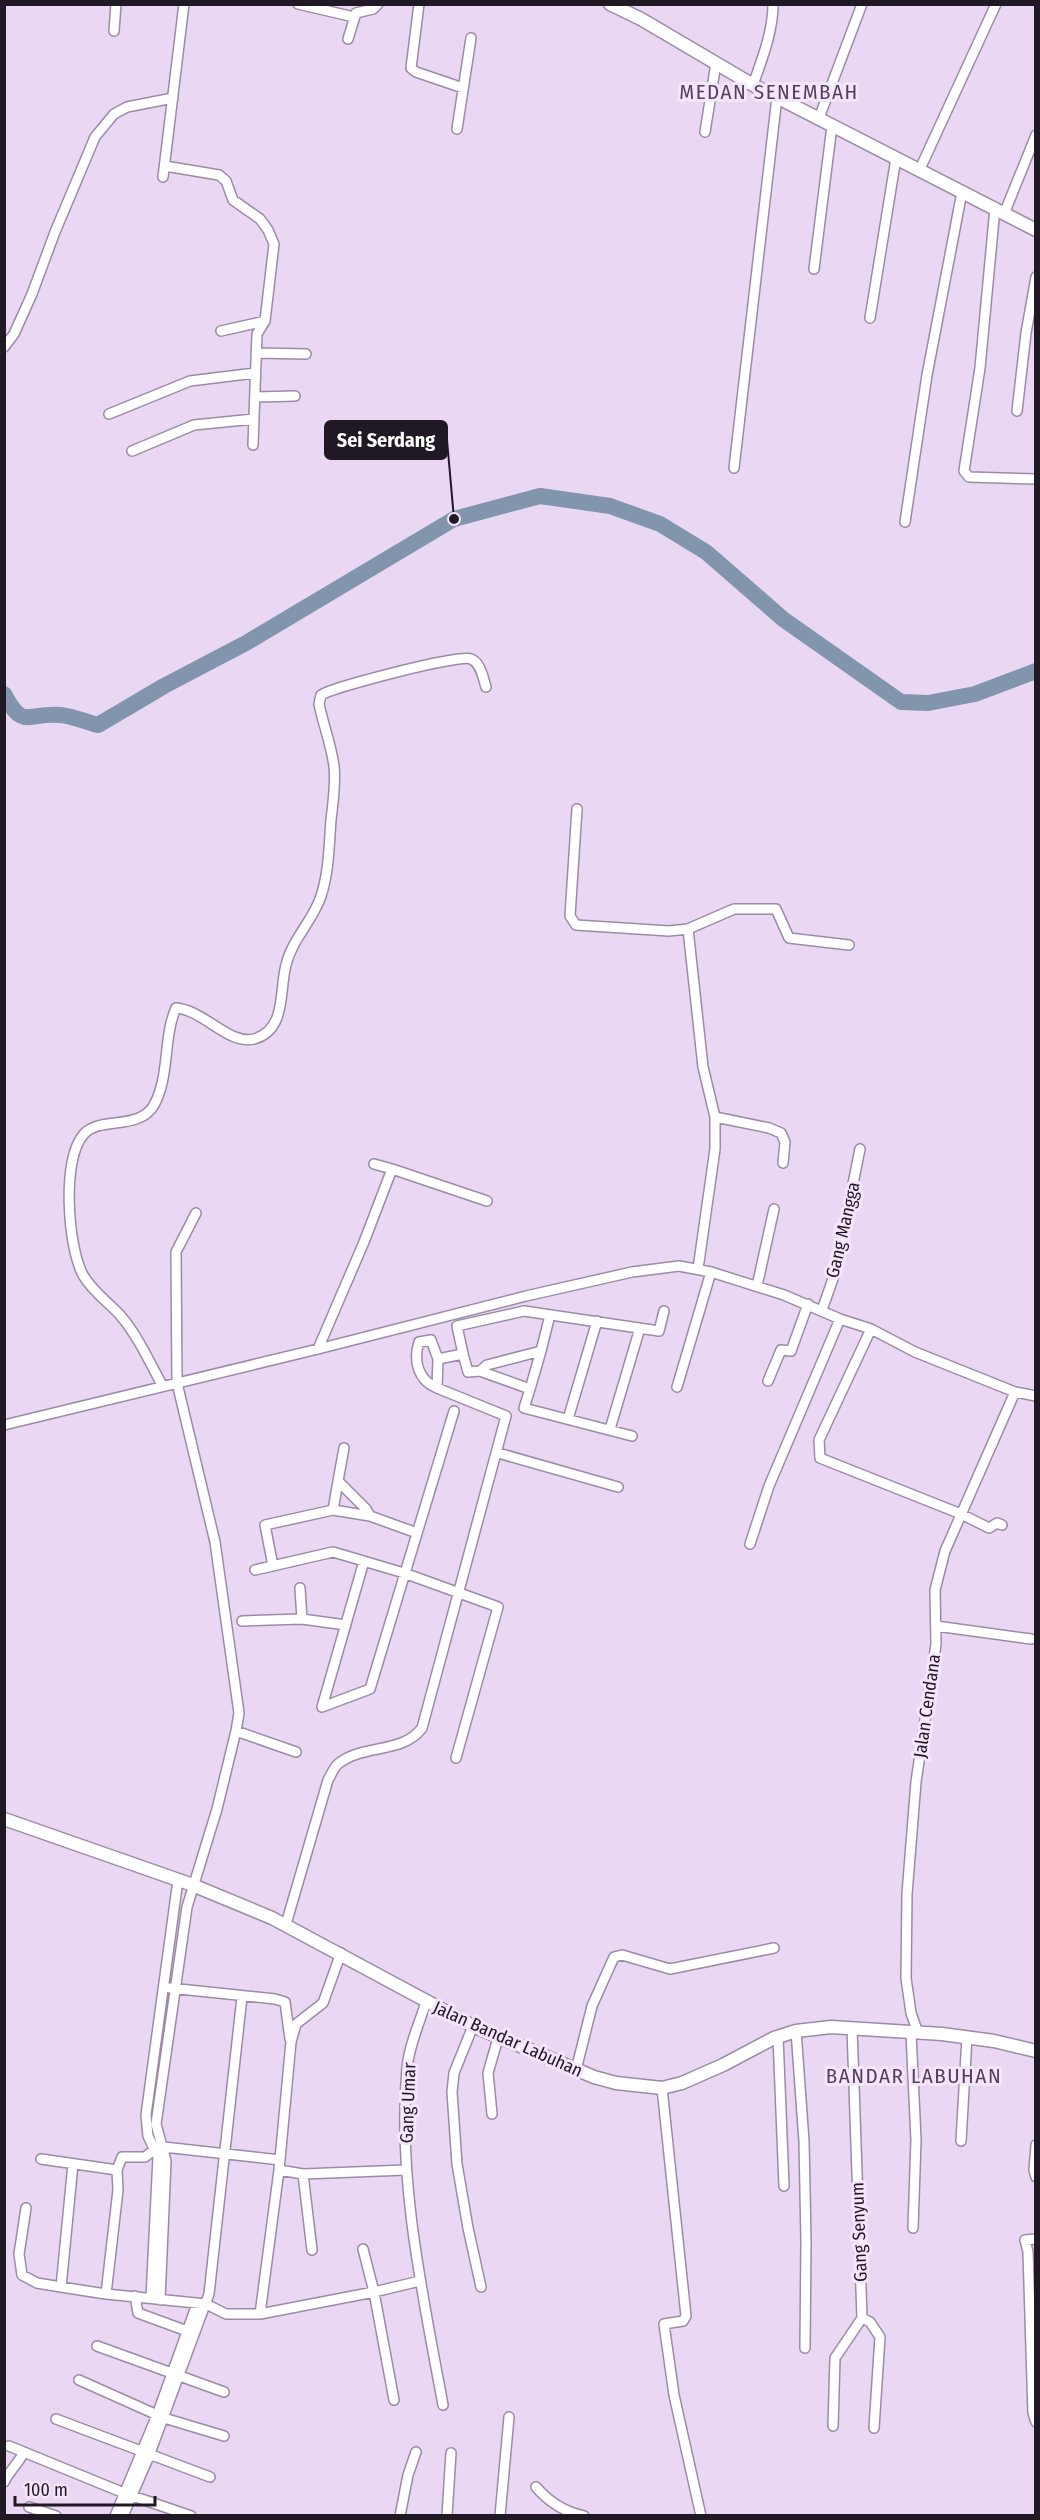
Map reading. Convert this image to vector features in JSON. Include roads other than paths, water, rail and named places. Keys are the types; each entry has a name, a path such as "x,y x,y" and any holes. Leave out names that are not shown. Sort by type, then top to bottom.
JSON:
{"main road":[{"path":"610,4 641,19 753,85 1035,230"},
{"name":"Jalan Bandar Labuhan","path":"4,1819 193,1885 286,1924 473,2026 576,2070 616,2083 662,2088 697,2078 778,2036 796,2031 831,2027 968,2037 1035,2051"}],"street":[{"path":"114,31 116,4"},
{"path":"163,177 184,4"},
{"path":"298,4 354,17"},
{"path":"348,39 354,17 358,12 373,9 378,4"},
{"path":"419,4 411,68 416,72 463,88"},
{"path":"753,85 766,50 773,16 772,4"},
{"path":"819,118 862,4"},
{"path":"918,171 996,4"},
{"path":"457,129 471,38"},
{"path":"705,132 716,63"},
{"path":"734,468 777,97"},
{"path":"4,347 14,334 32,294 95,137 120,110 173,98"},
{"path":"814,269 832,126"},
{"path":"1035,135 1000,211 964,471 969,477 1035,479"},
{"path":"870,318 896,158"},
{"path":"165,166 219,175 226,182 234,200 260,219 274,244 265,321 256,334 253,446"},
{"path":"905,522 927,375 962,192"},
{"path":"1017,411 1035,278"},
{"path":"221,331 265,321"},
{"path":"256,354 306,354"},
{"path":"109,414 190,381 255,373"},
{"path":"255,397 295,396"},
{"path":"132,451 194,425 254,419"},
{"path":"162,1385 134,1333 91,1286 80,1269 74,1243 69,1175 80,1140 92,1129 141,1117 153,1106 162,1081 176,1008 193,1012 242,1039 256,1038 269,1032 274,1026 279,1011 286,963 293,945 313,914 326,876 335,769 319,704 321,695 434,663 466,658 479,666 486,687"},
{"path":"577,809 570,916 573,924 664,931 688,929 734,909 776,909 789,938 849,945"},
{"path":"688,929 703,1067 715,1117 715,1149 698,1269"},
{"path":"715,1117 779,1132 785,1142 783,1163"},
{"name":"Gang Mangga","path":"822,1310 837,1265 860,1149"},
{"path":"374,1164 487,1201"},
{"path":"318,1349 368,1233 392,1169"},
{"path":"757,1286 774,1209"},
{"path":"156,2299 162,2161 156,2124 165,2072 174,1989 193,1885 217,1809 236,1731 238,1713 236,1683 215,1542 177,1383 176,1252 196,1213"},
{"path":"4,1425 526,1296 663,1267 698,1269 757,1286 871,1329 915,1352 1016,1392 1035,1396"},
{"path":"677,1387 711,1272"},
{"path":"768,1381 781,1351 791,1351 808,1305"},
{"path":"530,1389 480,1371 468,1372 457,1326 524,1311 659,1331 664,1311"},
{"path":"550,1315 524,1408 632,1436"},
{"path":"750,1544 769,1486 840,1319"},
{"path":"427,1322 438,1359 437,1388"},
{"path":"568,1419 597,1322"},
{"path":"286,1924 328,1780 337,1764 351,1757 414,1738 422,1728 498,1453 506,1416 430,1385 420,1375 416,1352 419,1342 415,1324"},
{"path":"610,1429 640,1328"},
{"path":"871,1329 819,1440 820,1458 961,1514 989,1528 997,1523 1002,1525"},
{"path":"419,1342 431,1340"},
{"path":"480,1371 487,1365 541,1351"},
{"path":"438,1359 463,1354"},
{"name":"Jalan Cendana","path":"913,2228 916,2140 914,2033 906,1978 907,1894 911,1822 936,1644 935,1590 945,1551 1016,1392"},
{"path":"364,1562 322,1707 370,1689 454,1411"},
{"path":"333,1510 344,1448"},
{"path":"498,1453 618,1487"},
{"path":"338,1481 370,1516"},
{"path":"273,1566 265,1525 333,1510 370,1516 417,1533"},
{"path":"255,1570 333,1552 404,1573 498,1607 456,1758"},
{"path":"300,1588 302,1619"},
{"path":"242,1621 302,1619 346,1625"},
{"path":"936,1626 1031,1639"},
{"path":"236,1731 296,1752"},
{"path":"159,2148 148,2136 146,2115 172,1932 177,1880"},
{"path":"172,1932 183,1934"},
{"path":"576,2070 592,2006 614,1957 622,1954 670,1969 774,1948"},
{"path":"260,2314 279,2165 291,2042 296,2024 323,2003 341,1953"},
{"path":"163,1987 285,2002 287,2031 291,2042"},
{"path":"115,2516 128,2494 145,2454 211,2281 242,1997"},
{"name":"Gang Umar","path":"426,2002 412,2044 407,2068 406,2170 420,2281 444,2405"},
{"path":"473,2026 454,2073 452,2092 458,2164 468,2228 481,2287"},
{"name":"Gang Senyum","path":"852,2028 862,2318"},
{"path":"796,2031 805,2152 805,2348"},
{"path":"778,2036 784,2186"},
{"path":"961,2141 968,2037"},
{"path":"492,2114 489,2068 498,2038"},
{"path":"662,2088 686,2316 683,2321 664,2324 674,2395 701,2516"},
{"path":"1035,2145 1035,2177"},
{"path":"106,2294 118,2190 117,2170 122,2157 145,2157 159,2148 226,2155 279,2165 303,2174 406,2170"},
{"path":"41,2159 117,2170"},
{"path":"61,2287 73,2164"},
{"path":"303,2174 312,2250"},
{"path":"26,2208 19,2254 22,2275 37,2283 106,2294 201,2304 226,2313 260,2314 420,2281"},
{"path":"1035,2239 1025,2240 1028,2252 1035,2422"},
{"path":"363,2248 374,2292 394,2400"},
{"path":"135,2296 138,2313 187,2331"},
{"path":"175,2374 187,2331 201,2304"},
{"path":"833,2426 835,2358 862,2318 870,2322 880,2337 874,2428"},
{"path":"97,2346 224,2392"},
{"path":"79,2380 160,2416 225,2436"},
{"path":"500,2516 509,2417"},
{"path":"56,2420 210,2477"},
{"path":"9,2446 128,2494 191,2516"},
{"path":"4,2482 24,2452"},
{"path":"400,2516 408,2475 416,2452"},
{"path":"447,2516 451,2453"},
{"path":"536,2487 546,2499 574,2514 584,2516"},
{"path":"123,2516 128,2494"},
{"path":"29,2507 56,2516"}],"waterway":[{"path":"4,694 16,712 22,716 60,715 98,725 164,686 246,643 454,519 540,496 610,506 660,524 706,552 783,619 901,702 928,703 975,694 1036,671"}],"place":[{"name":"Sei Serdang","path":"454,519"}],"district":[{"name":"MEDAN SENEMBAH","path":"769,92"},
{"name":"BANDAR LABUHAN","path":"914,2076"}]}
